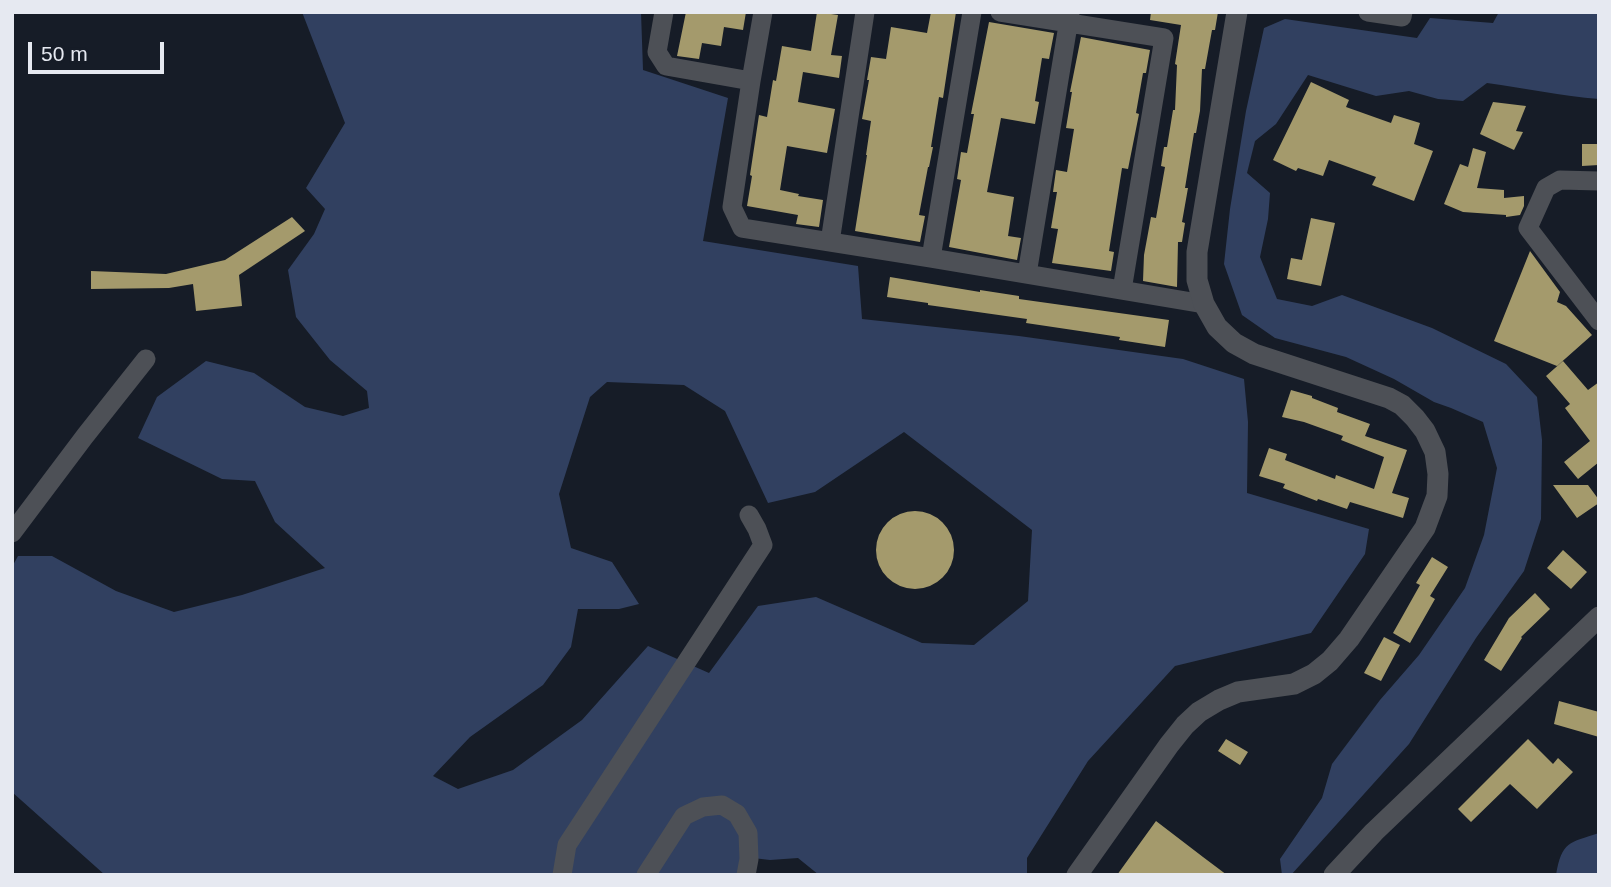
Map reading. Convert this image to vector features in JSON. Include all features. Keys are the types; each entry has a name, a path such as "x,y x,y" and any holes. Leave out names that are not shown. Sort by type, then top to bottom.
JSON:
{"street":[{"path":"664,12 657,51 666,66 751,81"},
{"path":"763,12 732,207 742,228 1205,304"},
{"path":"830,242 865,12"},
{"path":"931,258 972,12"},
{"path":"1000,12 1070,18 1164,38 1122,290"},
{"path":"1077,875 1169,745 1199,712 1238,692 1294,684 1314,674 1330,661 1349,639 1425,528 1437,496 1435,453 1425,431 1402,405 1371,391 1254,354 1234,343 1217,327 1205,304 1197,280 1197,253 1237,12"},
{"path":"1368,12 1402,17 1403,12"},
{"path":"1027,274 1070,18"},
{"path":"1599,181 1560,180 1546,188 1528,228 1599,321"},
{"path":"12,533 146,359"},
{"path":"562,875 567,845 763,545 749,515"},
{"path":"1335,875 1374,832 1599,617"},
{"path":"646,875 684,816 702,807 722,805 737,814 748,833 749,859 746,875"}],"shaded area":[{"path":"302,12 641,12 643,70 728,98 703,241 858,266 862,319 1019,336 1183,359 1244,379 1248,422 1247,493 1369,529 1365,554 1311,633 1175,666 1088,761 1027,858 1027,875 819,875 798,858 753,858 737,875 105,875 12,792 12,567 18,556 52,556 116,591 174,612 242,595 325,568 275,522 255,481 222,479 138,438 157,397 206,361 254,373 305,407 343,416 369,408 367,391 330,360 296,317 288,270 314,234 325,209 306,188 345,123","holes":["607,382 684,385 725,411 768,503 815,492 904,432 1032,530 1028,601 974,645 922,643 816,597 758,606 709,673 648,646 582,720 513,770 458,789 433,776 470,737 543,685 571,647 578,609 619,609 639,604 612,562 571,548 559,494 590,397"]},
{"path":"1499,12 1599,12 1599,99 1487,83 1463,101 1438,99 1409,91 1376,96 1308,75 1276,124 1255,141 1247,173 1270,193 1260,257 1277,299 1312,306 1342,295 1432,328 1506,364 1537,397 1542,440 1541,519 1524,571 1476,638 1409,744 1291,875 1282,875 1280,859 1322,798 1332,764 1380,700 1419,655 1465,588 1484,535 1497,468 1483,422 1434,402 1394,379 1346,357 1275,338 1242,315 1224,264 1246,111 1264,28 1285,19 1417,38 1430,18 1493,23"},
{"path":"1599,833 1599,875 1556,875 1561,856 1568,845"}],"building":[{"path":"686,12 746,12 743,30 724,27 721,46 702,43 699,59 677,56"},
{"path":"817,12 838,15 831,55 842,56 839,78 803,72 798,102 835,109 827,153 787,146 780,190 823,200 819,227 796,224 798,215 747,206 759,115 767,117 782,46 811,51"},
{"path":"931,12 956,12 943,98 939,97 933,147 919,215 925,216 920,242 855,231 871,121 862,119 871,57 886,59 891,27 927,33"},
{"path":"1151,12 1218,12 1205,69 1202,69 1200,111 1185,188 1188,188 1182,222 1185,223 1182,242 1178,242 1177,287 1143,281 1144,255 1151,217 1156,218 1165,167 1161,166 1164,147 1167,147 1175,110 1175,64 1181,25 1150,20"},
{"path":"989,22 1054,33 1049,59 1042,58 1035,101 1039,102 1035,124 1001,118 987,192 1014,197 1008,236 1021,238 1017,260 949,247 961,180 957,179 961,152 967,153 974,114 971,114"},
{"path":"1081,37 1150,50 1146,73 1143,73 1136,113 1139,114 1128,169 1122,168 1109,251 1114,252 1111,271 1052,263 1058,229 1051,228 1057,192 1053,192 1056,170 1067,172 1074,129 1066,128"},
{"path":"1311,82 1349,100 1346,107 1391,123 1394,115 1420,123 1414,144 1433,151 1414,201 1372,185 1376,177 1329,160 1323,176 1298,168 1296,171 1273,160"},
{"path":"1493,102 1526,106 1516,131 1523,132 1514,150 1480,134"},
{"path":"1582,144 1599,144 1599,165 1582,166"},
{"path":"1473,148 1486,152 1477,188 1504,190 1504,198 1524,196 1520,215 1506,217 1463,212 1444,204 1460,164 1468,167"},
{"path":"292,217 305,231 239,275 242,306 196,311 193,284 169,288 91,289 91,271 166,274 225,260"},
{"path":"1311,218 1335,223 1321,286 1287,279 1291,258 1302,260"},
{"path":"1530,251 1560,292 1557,302 1566,306 1592,335 1557,366 1494,341"},
{"path":"890,277 1169,320 1165,347 1119,340 1120,337 1026,323 1027,319 887,297"},
{"path":"1563,361 1588,390 1599,382 1599,462 1578,479 1564,462 1590,441 1565,408 1570,404 1546,376"},
{"path":"1291,390 1312,396 1338,408 1337,412 1370,424 1365,436 1407,450 1392,493 1409,498 1403,518 1350,502 1347,509 1318,499 1317,501 1283,488 1285,484 1259,476 1269,448 1287,454 1285,460 1335,479 1336,475 1374,489 1384,457 1341,440 1343,436 1282,417"},
{"path":"1553,485 1588,485 1599,503 1577,518"},
{"path":"907,511 923,511 937,517 948,528 954,542 954,558 948,572 937,583 923,589 907,589 893,583 882,572 876,558 876,542 882,528 893,517"},
{"path":"1563,550 1587,572 1571,589 1547,568"},
{"path":"1432,557 1448,567 1430,596 1435,599 1410,643 1393,633 1420,585 1416,583"},
{"path":"1535,593 1550,609 1521,637 1501,671 1484,660 1509,618"},
{"path":"1384,637 1400,645 1381,681 1364,673"},
{"path":"1559,701 1599,712 1599,737 1554,724"},
{"path":"1226,739 1248,752 1240,765 1218,751"},
{"path":"1528,739 1553,764 1558,758 1573,772 1537,809 1510,784 1471,822 1458,809"},
{"path":"1156,821 1203,857 1227,875 1117,875"}]}
